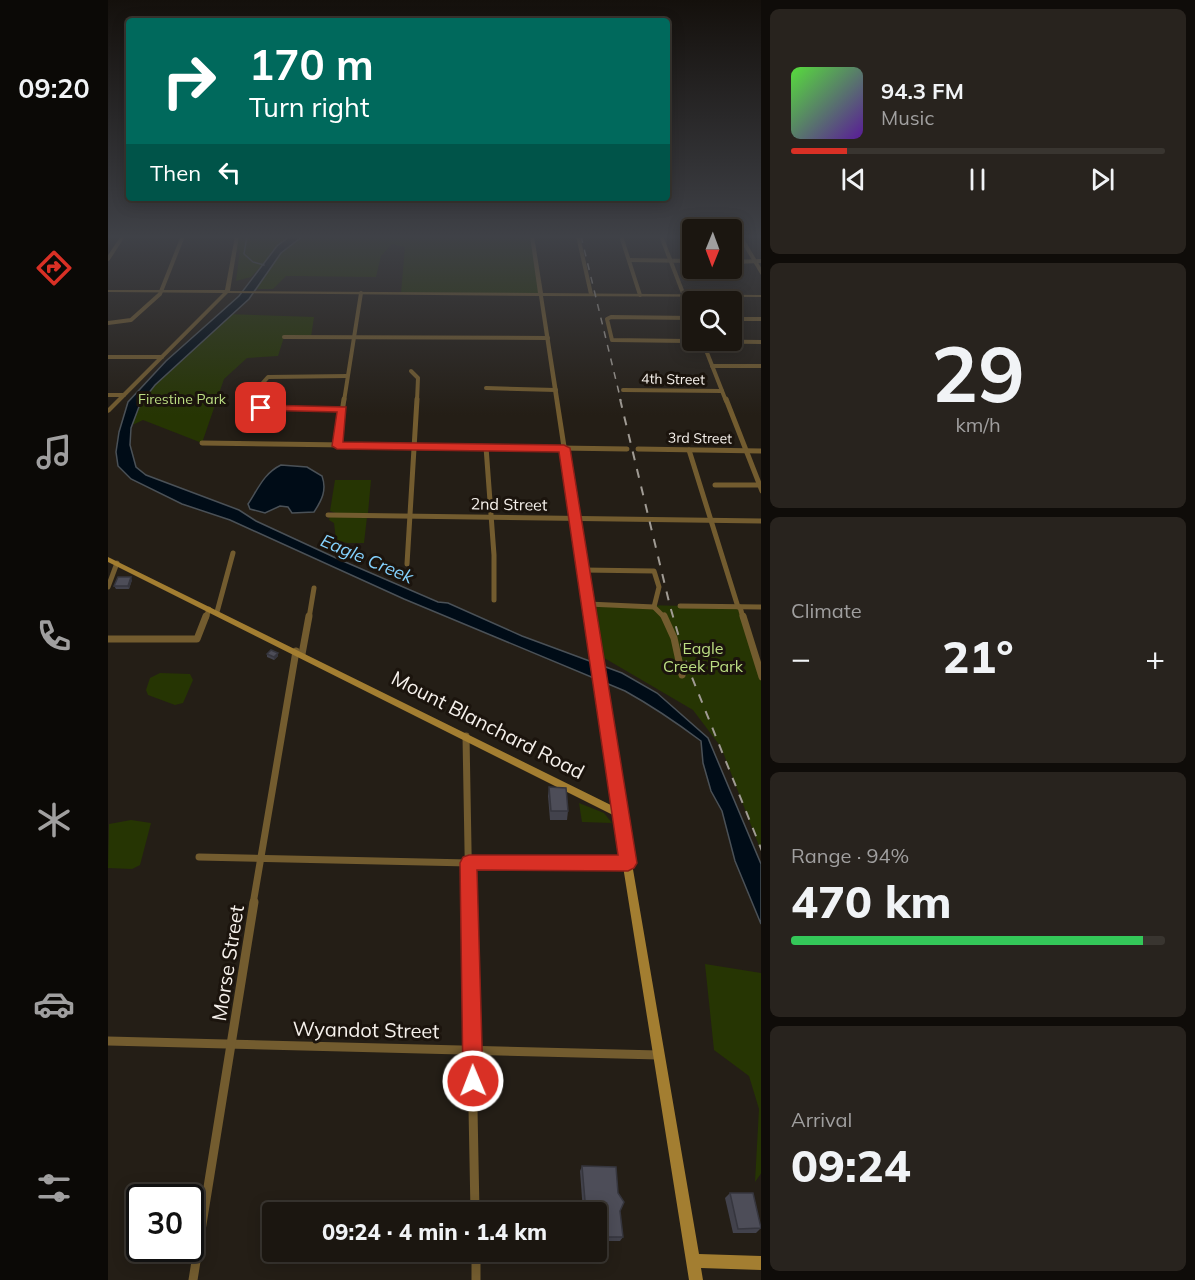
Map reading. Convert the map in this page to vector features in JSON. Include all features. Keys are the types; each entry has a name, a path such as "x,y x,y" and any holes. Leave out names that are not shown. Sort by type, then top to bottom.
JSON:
{"main road":[{"name":"Mount Blanchard Road","path":"108,558 620,814"},
{"path":"620,814 696,1280"},
{"path":"693,1261 761,1263"}],"street":[{"path":"108,323 128,322 157,296"},
{"path":"108,411 222,296"},
{"path":"337,446 361,296"},
{"path":"541,296 620,814"},
{"path":"742,296 761,296"},
{"path":"682,319 611,317 607,319 612,340 682,341"},
{"path":"742,319 761,319"},
{"path":"284,337 548,339"},
{"path":"742,342 761,342"},
{"path":"706,351 761,487 715,485"},
{"path":"108,357 162,357"},
{"path":"712,366 761,366"},
{"path":"406,564 418,378 411,371"},
{"path":"342,409 268,408 257,405 260,386 268,377 347,376"},
{"path":"486,388 556,390"},
{"name":"4th Street","path":"623,390 722,391"},
{"path":"108,395 124,395"},
{"path":"202,443 627,449"},
{"path":"486,447 494,555 494,600"},
{"name":"3rd Street","path":"638,449 761,451"},
{"path":"689,450 761,674"},
{"name":"2nd Street","path":"328,515 761,521"},
{"path":"108,639 197,639 213,610 233,553"},
{"path":"108,587 117,563"},
{"path":"583,570 654,571 660,587 654,607"},
{"name":"Morse Street","path":"193,1280 261,860 299,653 314,588"},
{"path":"588,604 654,607 663,612 668,621 682,675"},
{"path":"680,606 761,608"},
{"path":"466,736 476,1202"},
{"path":"199,857 469,863 628,863"},
{"name":"Wyandot Street","path":"108,1041 660,1054"},
{"path":"476,1262 476,1280"}],"green space":[{"name":"Firestine Park","path":"226,314 314,317 311,337 284,337 278,356 247,358 224,379 202,443 143,420 126,428 137,399"},
{"path":"335,480 371,480 368,513 330,511"},
{"path":"330,516 367,517 364,543 347,543 336,540 334,523 329,520"},
{"name":"Eagle Creek Park","path":"588,604 740,607 761,676 761,851 721,747 693,710 606,659 596,658"},
{"path":"160,673 190,674 193,680 183,703 175,705 148,695 146,690 150,678"},
{"path":"579,803 604,813 612,823 582,822"},
{"path":"131,820 151,823 140,865 132,869 108,868 109,824"},
{"path":"705,964 761,973 761,1173 755,1182 759,1109 749,1076 714,1050"}],"shaded area":[{"path":"239,296 251,296 155,385 140,404 131,428 130,445 136,467 146,475 239,510 256,521 336,558 438,602 448,603 522,636 622,673 657,693 708,738 761,864 761,924 735,861 722,811 711,791 703,763 701,741 683,728 625,691 404,599 230,520 182,504 131,479 118,466 116,452 119,432 128,402 166,361"},
{"path":"281,465 307,467 322,476 323,495 314,512 292,513 288,507 280,506 265,513 250,509 248,504 262,482 270,472"}],"building":[{"path":"118,577 131,577 128,586 114,586"},
{"path":"271,650 278,653 274,657 267,654"},
{"path":"549,787 566,788 568,811 551,811"},
{"path":"582,1166 616,1167 618,1193 624,1202 620,1211 623,1237 607,1237 607,1202 585,1202"},
{"path":"730,1193 753,1193 761,1228 738,1229"}],"railway":[{"path":"595,296 621,401"},
{"path":"620,399 670,606 687,665 761,849"}],"route":[{"path":"261,408 342,409 337,446 564,448 628,863 469,863 473,1081"}],"water label":[{"name":"Eagle Creek","path":"367,559"}]}
